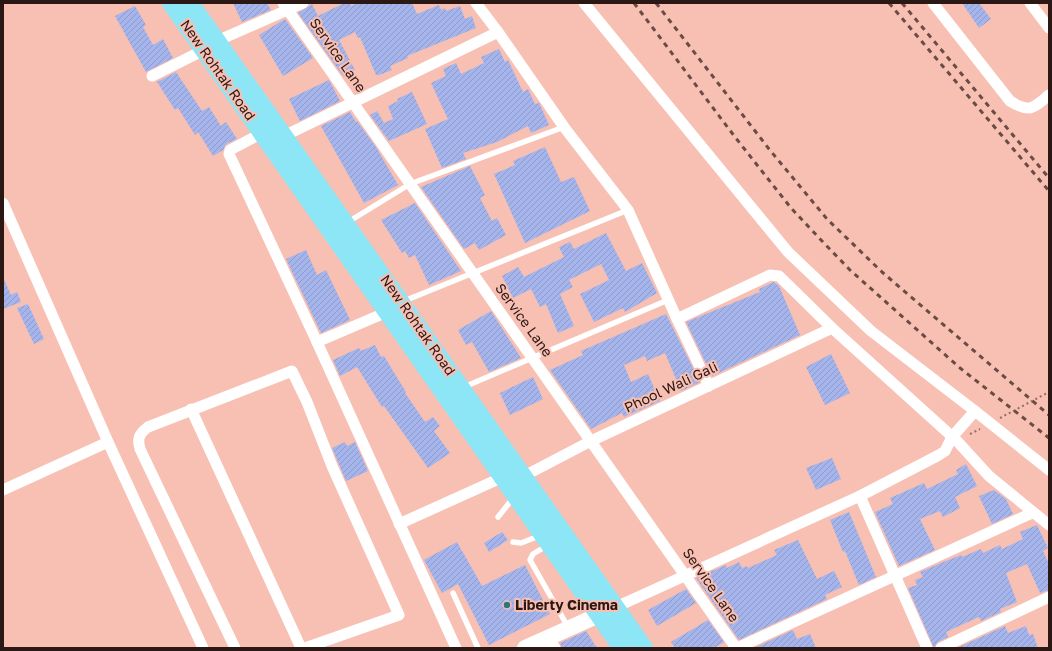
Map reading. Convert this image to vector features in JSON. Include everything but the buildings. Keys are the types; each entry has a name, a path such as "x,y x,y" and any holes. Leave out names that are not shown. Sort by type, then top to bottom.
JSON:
{"main road":[{"name":"New Rohtak Road","path":"171,3 211,46 284,136 345,222 394,307 503,477 622,648"},
{"name":"New Rohtak Road","path":"190,3 211,46 262,133 394,307 462,388 644,648"}],"street":[{"path":"152,76 285,6 303,3"},
{"path":"476,3 564,127 628,210 676,319 709,386"},
{"path":"584,3 788,252 871,331 1049,470"},
{"path":"933,3 1010,101 1022,108 1030,109 1035,107 1049,95"},
{"path":"1030,3 1049,28"},
{"name":"Service Lane","path":"285,6 737,648"},
{"path":"284,136 498,32"},
{"path":"262,133 230,150 229,154 318,344 456,648"},
{"path":"3,203 108,442 203,648"},
{"path":"676,319 774,274 785,281 832,328 952,437 989,476 1032,513 1049,525"},
{"path":"318,344 317,342 394,307"},
{"name":"Phool Wali Gali","path":"524,476 592,441 832,328"},
{"path":"235,648 140,448 138,440 141,433 148,428 191,409 292,371 307,402 332,466 399,615 305,648"},
{"path":"191,409 301,648"},
{"path":"526,648 552,643 568,629 860,496 939,455 945,451 952,437 975,411"},
{"path":"3,490 108,442"},
{"path":"399,524 503,477"},
{"path":"860,496 927,648"},
{"path":"737,648 1032,513"},
{"path":"941,648 1049,596"}],"lane":[{"path":"345,222 358,217 410,184 564,127"},
{"path":"394,307 472,273 628,210"},
{"path":"462,388 668,300"},
{"path":"498,518 516,495"},
{"path":"513,542 521,544 547,539"},
{"path":"547,539 533,554 530,560 568,629"},
{"path":"453,593 478,648"}],"path":[{"path":"996,420 1049,392"},
{"path":"969,435 982,428"}],"railway":[{"path":"634,3 735,137 791,208 822,241 850,270 960,368 1049,438"},
{"path":"656,3 769,149 827,219 882,272 1049,415"},
{"path":"889,3 1049,191"},
{"path":"902,3 1049,178"}],"place":[{"name":"Liberty Cinema","path":"507,605"}]}
